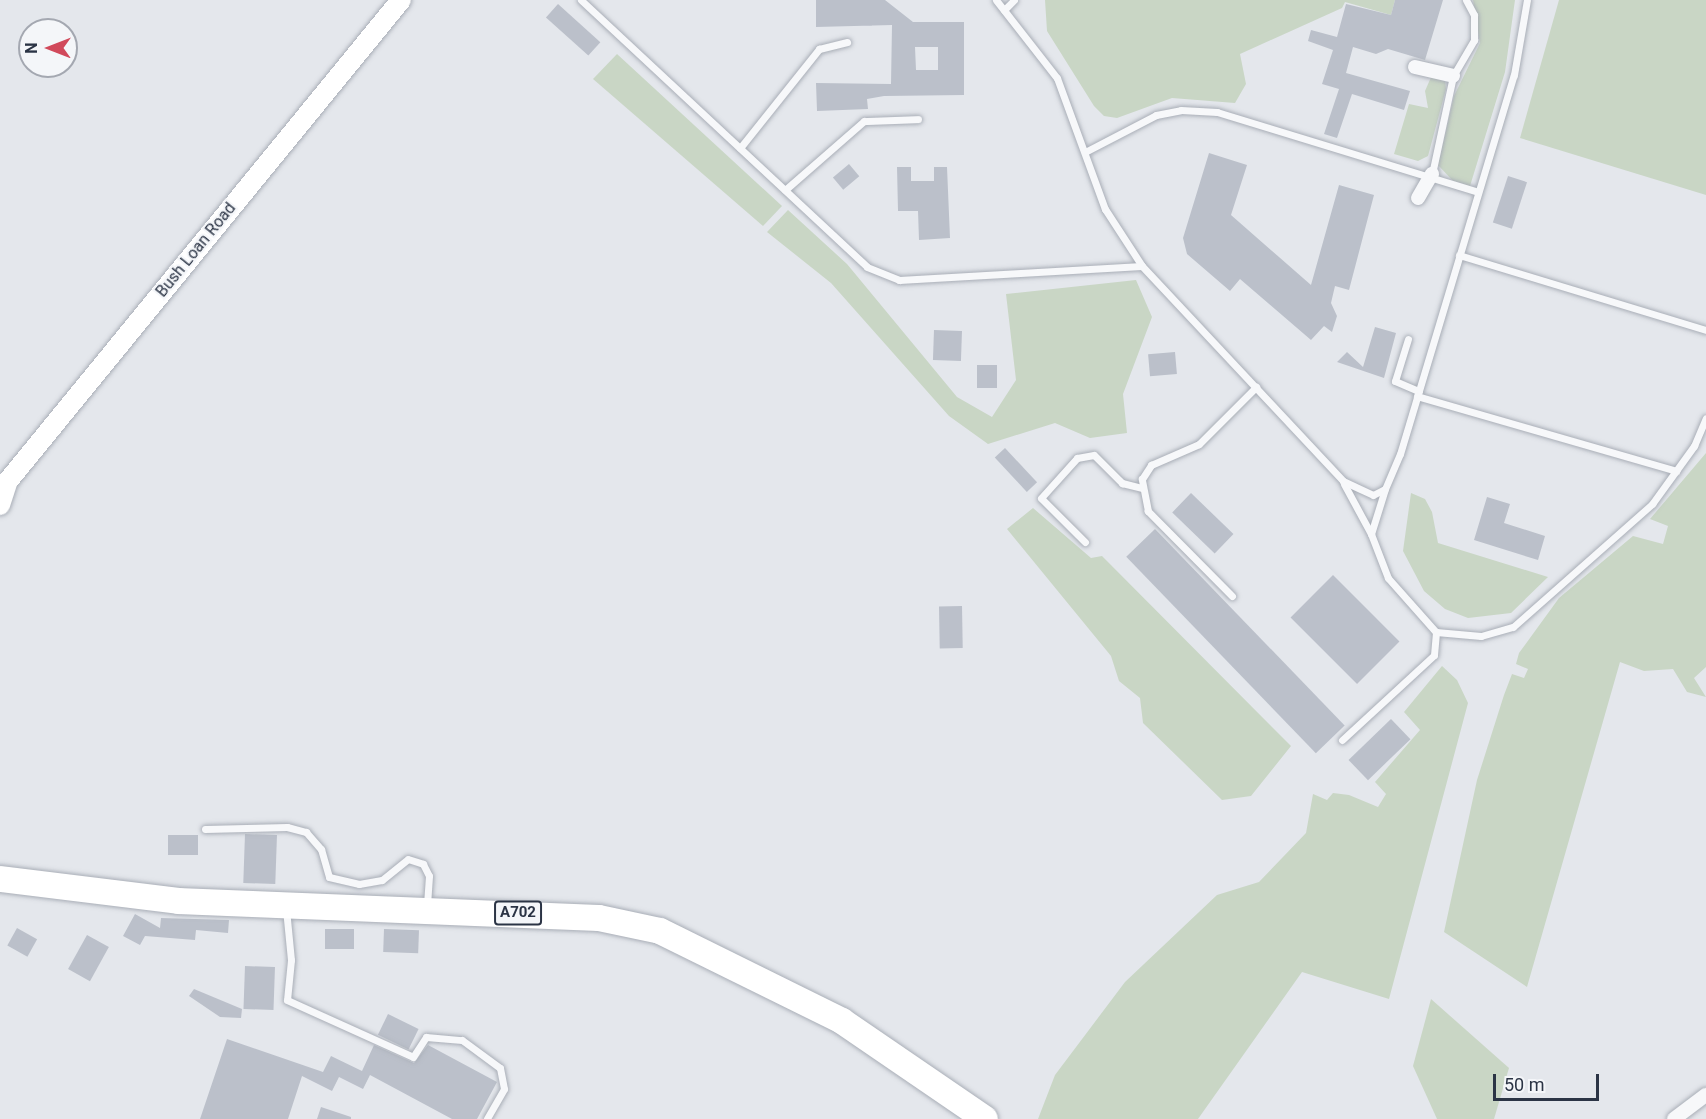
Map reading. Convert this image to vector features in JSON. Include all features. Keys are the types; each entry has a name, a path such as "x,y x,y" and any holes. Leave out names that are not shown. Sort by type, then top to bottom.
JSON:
{"highway":[{"name":"A702","path":"0,879 178,901 427,908 599,918 660,931 842,1021 985,1119"}],"street":[{"name":"Bush Loan Road","path":"0,505 8,481 401,0"},
{"path":"1415,67 1454,76"},
{"path":"1418,198 1432,174"},
{"path":"1674,1119 1706,1095"}],"lane":[{"path":"581,0 867,267 899,280 1142,266"},
{"path":"996,0 1057,78 1106,209 1142,266 1343,481 1361,495 1385,489"},
{"path":"1004,10 1014,0"},
{"path":"1432,174 1454,76 1474,40 1474,15 1466,0"},
{"path":"1371,534 1418,394 1478,192 1525,31 1527,0"},
{"path":"740,148 819,49 847,42"},
{"path":"1085,152 1156,116 1193,111 1216,112 1432,174 1478,192"},
{"path":"785,190 864,121 918,119"},
{"path":"1459,255 1706,330"},
{"path":"1408,339 1395,381 1418,394 1676,471"},
{"path":"1232,596 1148,511 1142,488 1151,465 1199,444 1256,387"},
{"path":"1343,481 1371,534 1388,578 1436,632 1481,636 1513,627 1652,504 1676,471 1706,418"},
{"path":"1085,542 1041,498 1077,458 1094,455 1122,483 1142,488"},
{"path":"1342,740 1434,655 1436,632"},
{"path":"205,829 287,827 306,832 321,849 329,877 359,884 382,880 408,859 423,864 429,876 427,908"},
{"path":"285,903 291,960 287,1000 413,1057 426,1037 462,1040 500,1068 504,1089 486,1119"}],"green space":[{"path":"1045,0 1395,0 1391,15 1345,2 1342,8 1240,54 1246,84 1235,103 1172,98 1117,118 1104,116 1094,106 1047,31"},
{"path":"1473,0 1515,0 1505,72 1470,186 1453,181 1438,165 1454,96 1480,43"},
{"path":"1559,0 1706,0 1706,195 1520,138"},
{"path":"617,54 782,206 763,226 593,79"},
{"path":"1432,75 1445,80 1446,89 1428,156 1418,161 1394,154 1409,104 1428,108 1425,91"},
{"path":"788,210 847,264 957,397 992,417 1016,380 1006,294 1136,280 1152,317 1123,394 1127,433 1090,438 1055,423 988,444 949,416 831,283 767,232"},
{"path":"1706,453 1706,667 1694,678 1706,697 1687,692 1673,669 1644,671 1620,662 1527,987 1444,932 1477,780 1504,695 1512,674 1524,678 1528,669 1516,664 1519,653 1559,598 1633,536 1663,544 1668,526 1650,519"},
{"path":"1411,493 1425,499 1432,512 1438,543 1548,577 1511,613 1468,618 1445,609 1424,591 1403,551"},
{"path":"1033,508 1091,558 1102,556 1291,746 1251,796 1222,800 1143,723 1140,698 1119,681 1111,656 1007,529"},
{"path":"1442,666 1457,680 1468,703 1389,999 1302,972 1198,1119 1038,1119 1055,1075 1125,982 1217,895 1259,882 1306,833 1313,794 1327,800 1333,793 1349,795 1378,807 1386,794 1375,782 1420,730 1404,712"},
{"path":"1431,999 1509,1068 1494,1119 1437,1119 1413,1066"}],"building":[{"path":"816,0 885,0 913,22 964,22 964,95 884,96 867,99 868,109 817,111 816,83 891,84 892,25 816,27","holes":["915,47 938,47 938,70 916,70"]},
{"path":"1395,0 1443,0 1425,60 1388,49 1376,54 1353,47 1346,73 1410,91 1404,110 1352,94 1337,138 1324,134 1339,89 1322,84 1333,50 1308,41 1311,30 1337,37 1346,4 1391,15"},
{"path":"558,4 600,42 588,56 546,17"},
{"path":"1209,153 1247,165 1231,215 1311,285 1339,185 1374,195 1349,290 1335,286 1331,303 1337,316 1332,332 1324,326 1311,340 1240,279 1230,291 1187,254 1183,238"},
{"path":"849,164 859,176 843,190 833,177"},
{"path":"897,167 911,167 911,181 934,181 934,167 947,167 950,238 919,240 918,211 898,211"},
{"path":"1508,176 1527,182 1512,229 1493,223"},
{"path":"1375,327 1396,333 1384,378 1337,362 1347,352 1363,367"},
{"path":"934,330 962,331 961,361 933,360"},
{"path":"1175,352 1177,374 1150,376 1148,354"},
{"path":"977,365 997,365 997,388 977,388"},
{"path":"1005,448 1037,482 1027,492 995,458"},
{"path":"1191,493 1233,534 1215,553 1172,512"},
{"path":"1487,497 1510,504 1504,523 1545,536 1538,560 1474,540"},
{"path":"1155,529 1345,725 1316,753 1126,557"},
{"path":"1333,575 1399,641 1357,684 1291,617"},
{"path":"939,606 962,606 963,648 940,648"},
{"path":"1391,719 1410,739 1368,780 1349,760"},
{"path":"245,834 277,835 275,884 243,883"},
{"path":"168,835 198,835 198,855 168,855"},
{"path":"135,914 160,928 161,918 229,920 228,933 196,930 195,940 145,936 140,945 123,936"},
{"path":"17,928 37,939 27,957 7,945"},
{"path":"325,929 354,929 354,949 325,949"},
{"path":"384,929 419,930 418,953 383,952"},
{"path":"87,935 109,947 90,981 68,969"},
{"path":"245,966 275,967 273,1010 243,1009"},
{"path":"194,989 242,1009 241,1018 220,1017 189,996"},
{"path":"388,1014 419,1029 408,1050 378,1035"},
{"path":"227,1039 323,1072 331,1056 362,1071 374,1045 414,1063 428,1045 497,1082 477,1119 452,1119 370,1075 363,1089 339,1077 332,1091 302,1076 288,1119 200,1119"},
{"path":"321,1107 351,1117 351,1119 317,1119"}]}
